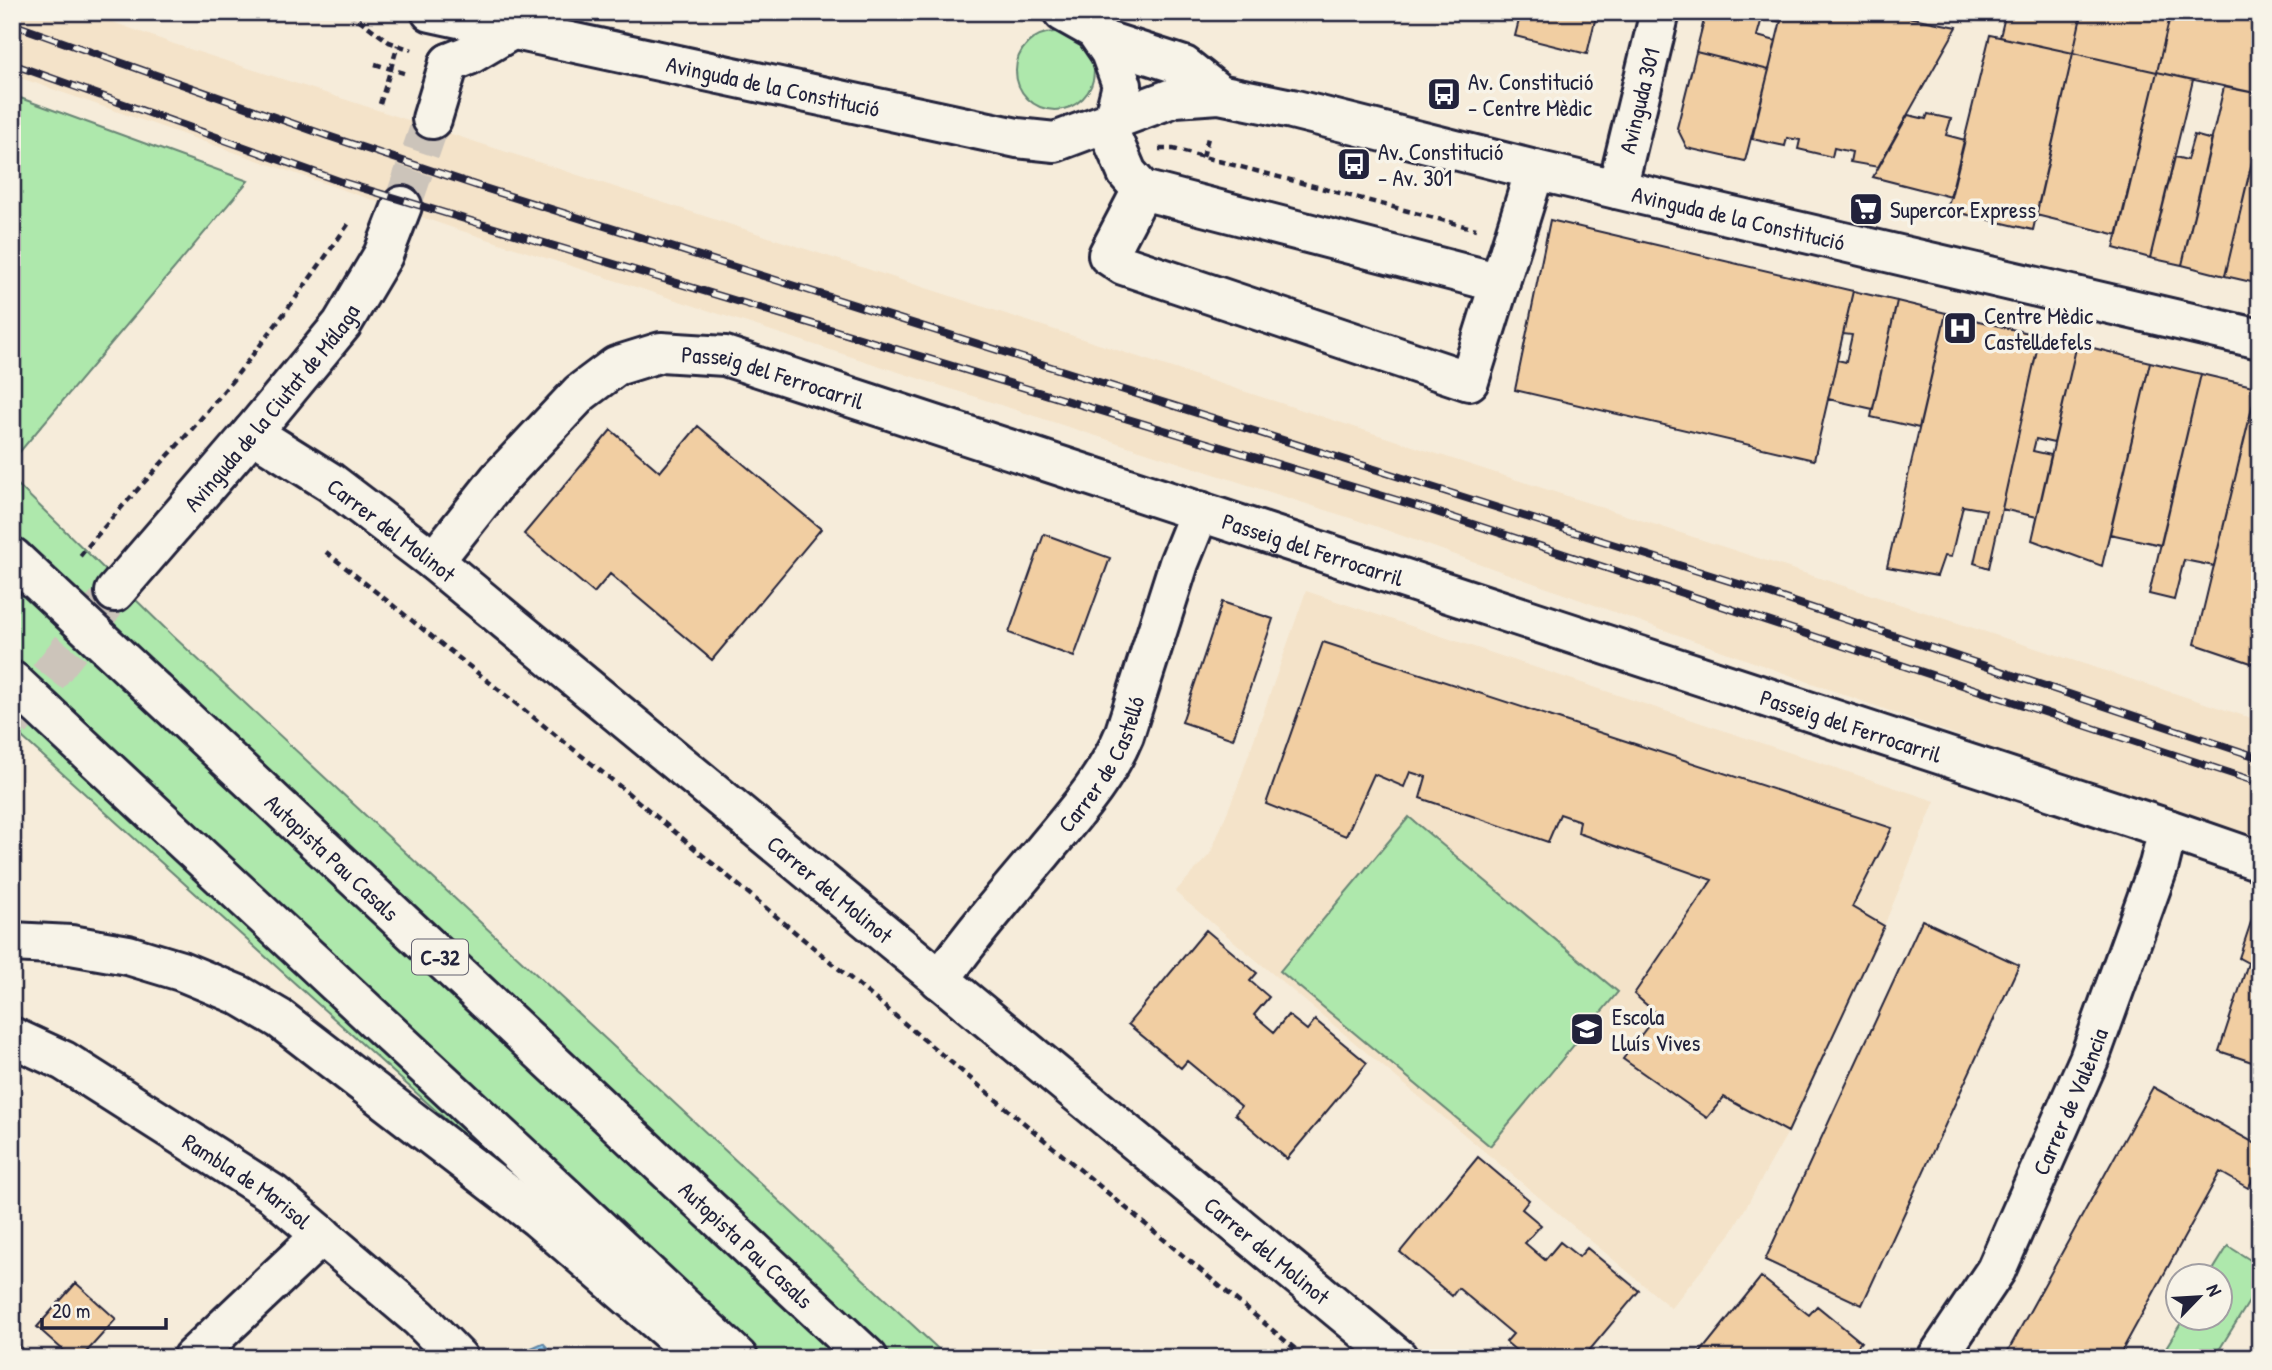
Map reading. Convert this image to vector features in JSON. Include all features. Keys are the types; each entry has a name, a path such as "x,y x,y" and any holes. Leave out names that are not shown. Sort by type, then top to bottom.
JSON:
{"main road":[{"path":"417,12 433,57 432,119"},
{"name":"Avinguda de la Constitució","path":"430,12 1017,138 1055,142 1175,97 1219,94 2260,338"},
{"name":"Avinguda de la Constitució","path":"1063,12 1096,30 1110,52 1122,85 1109,123"},
{"name":"Avinguda 301","path":"1617,189 1660,12"},
{"path":"433,57 469,55 510,31"},
{"name":"Avinguda de la Constitució","path":"1103,40 1184,66 1219,94"},
{"path":"1109,123 1127,173 1142,190 1500,283"},
{"path":"1142,190 1108,255 1123,265 1469,381 1535,170"},
{"name":"Avinguda de la Ciutat de Málaga","path":"115,592 342,324 383,255 402,206"},
{"name":"Passeig del Ferrocarril","path":"433,561 499,479 580,393 616,366 661,352 725,356 2260,861"},
{"name":"Carrer del Molinot","path":"252,433 330,482 433,561 1398,1358"},
{"name":"Carrer de Castelló","path":"940,980 971,937 1089,796 1114,760 1200,511"},
{"name":"Autopista Pau Casals","path":"12,557 868,1358"},
{"path":"12,681 738,1358"},
{"name":"Carrer de València","path":"1937,1358 1996,1269 2089,1059 2159,865 2168,829"},
{"path":"12,943 71,945 128,955 181,971 239,995 279,1019 538,1218 701,1358"},
{"name":"Rambla de Marisol","path":"12,1037 64,1061 273,1194 419,1318 458,1358"},
{"path":"192,1358 322,1235"}],"path":[{"path":"349,12 389,41 433,57"},
{"path":"380,104 398,45"},
{"path":"375,64 409,75"},
{"path":"1203,157 1495,234 1518,223"},
{"path":"80,556 214,403 299,296 352,219"},
{"path":"327,552 632,797 1306,1358"}],"shaded area":[{"path":"12,12 85,12 174,44 2260,721 2260,844 1375,526 453,228 12,75"},
{"name":"Escola Lluís Vives","path":"1306,591 1935,801 1884,926 1788,1132 1732,1232 1671,1308 1175,892 1210,854 1237,788"}],"green space":[{"path":"1047,32 1063,32 1077,38 1088,49 1094,63 1094,79 1088,93 1077,104 1063,110 1047,110 1033,104 1022,93 1016,79 1016,63 1022,49 1033,38"},
{"path":"12,95 248,181 12,461"},
{"path":"12,479 173,636 948,1358 710,1358 12,728"},
{"path":"1409,817 1618,992 1490,1146 1280,971"},
{"path":"2228,1246 2260,1266 2260,1284 2234,1326 2234,1262 2218,1262"},
{"path":"2175,1332 2230,1332 2214,1358 2168,1358 2162,1354"}],"water":[{"path":"543,1343 557,1358 527,1358 522,1352"}],"building":[{"path":"1467,12 1489,12 1488,17"},
{"path":"1521,12 1597,12 1587,54 1515,36"},
{"path":"1706,12 1738,12 1762,18 1757,36 1776,41 1769,70 1696,52"},
{"path":"1738,12 1783,12 1781,22"},
{"path":"1783,12 1904,12 1903,16 1957,27 1878,167 1850,162 1852,152 1834,148 1832,157 1798,149 1800,140 1787,138 1785,146 1752,139"},
{"path":"2006,12 2082,12 2073,53 2000,37"},
{"path":"2082,12 2171,12 2157,72 2073,53"},
{"path":"2171,12 2260,12 2260,94 2157,72"},
{"path":"1990,35 2073,53 2033,230 1947,210"},
{"path":"1696,52 1769,70 1745,161 1687,148 1677,128"},
{"path":"2073,53 2157,72 2118,235 2036,215"},
{"path":"2157,72 2193,80 2150,258 2114,248"},
{"path":"2224,87 2260,94 2260,129 2225,276 2182,265"},
{"path":"1928,114 1951,119 1946,135 1965,140 1951,197 1873,177 1908,115 1926,119"},
{"path":"2260,132 2260,284 2225,276"},
{"path":"2194,135 2212,140 2182,265 2150,258 2175,157 2187,160"},
{"path":"1550,220 1853,291 1814,460 1515,390"},
{"path":"1853,291 1897,301 1873,409 1828,399 1837,360 1846,362 1852,335 1843,334"},
{"path":"1897,301 1946,313 1919,428 1871,417"},
{"path":"1946,313 2040,336 1989,568 1974,563 1986,510 1963,506 1951,557 1944,556 1937,576 1887,567"},
{"path":"2040,336 2077,344 2054,443 2036,439 2033,451 2051,455 2037,517 2002,509"},
{"path":"2077,344 2150,362 2102,566 2032,540"},
{"path":"2150,362 2201,374 2161,545 2110,534"},
{"path":"2201,374 2257,387 2214,566 2184,560 2174,600 2149,594"},
{"path":"2257,387 2260,387 2260,666 2195,644"},
{"path":"698,426 821,529 712,660 610,574 594,593 524,534 611,430 660,472"},
{"path":"1044,534 1110,558 1074,657 1009,633"},
{"path":"1222,602 1273,619 1233,739 1182,722"},
{"path":"1323,642 1892,828 1852,907 1884,926 1788,1132 1724,1097 1707,1118 1623,1059 1657,1014 1634,994 1712,880 1578,833 1580,821 1560,814 1548,842 1420,798 1426,777 1410,772 1404,787 1374,774 1346,836 1266,804"},
{"path":"2253,916 2260,919 2258,1064 2219,1051 2248,963 2239,958"},
{"path":"1922,920 2019,965 1862,1305 1765,1260"},
{"path":"1206,930 1257,973 1250,981 1269,997 1254,1015 1274,1032 1288,1015 1307,1030 1315,1020 1367,1063 1287,1159 1235,1114 1241,1106 1187,1061 1181,1068 1128,1024"},
{"path":"2153,1087 2260,1146 2260,1167 2248,1188 2220,1172 2171,1262 2164,1262 2164,1274 2118,1358 2004,1358"},
{"path":"1478,1157 1529,1200 1522,1209 1541,1225 1525,1243 1545,1260 1560,1242 1579,1257 1587,1248 1639,1291 1583,1358 1525,1358 1506,1342 1513,1334 1458,1288 1452,1296 1400,1252"},
{"path":"1761,1277 1809,1315 1817,1306 1861,1342 1848,1358 1696,1358"},
{"path":"76,1283 116,1319 81,1358 72,1358 37,1327"},
{"path":"12,1325 24,1358 12,1358"}],"tunnel":[{"path":"402,206 432,119"},
{"path":"12,722 115,592"}],"railway":[{"path":"12,24 481,187 1761,591 2260,758"},
{"path":"12,64 342,182 1433,511 2260,783"}],"place":[{"name":"Av. Constitució - Centre Mèdic","path":"1444,94"},
{"name":"Av. Constitució - Av. 301","path":"1354,164"},
{"name":"Supercor Express","path":"1866,209"},
{"name":"Centre Mèdic Castelldefels","path":"1960,328"},
{"name":"Escola Lluís Vives","path":"1587,1029"}]}
